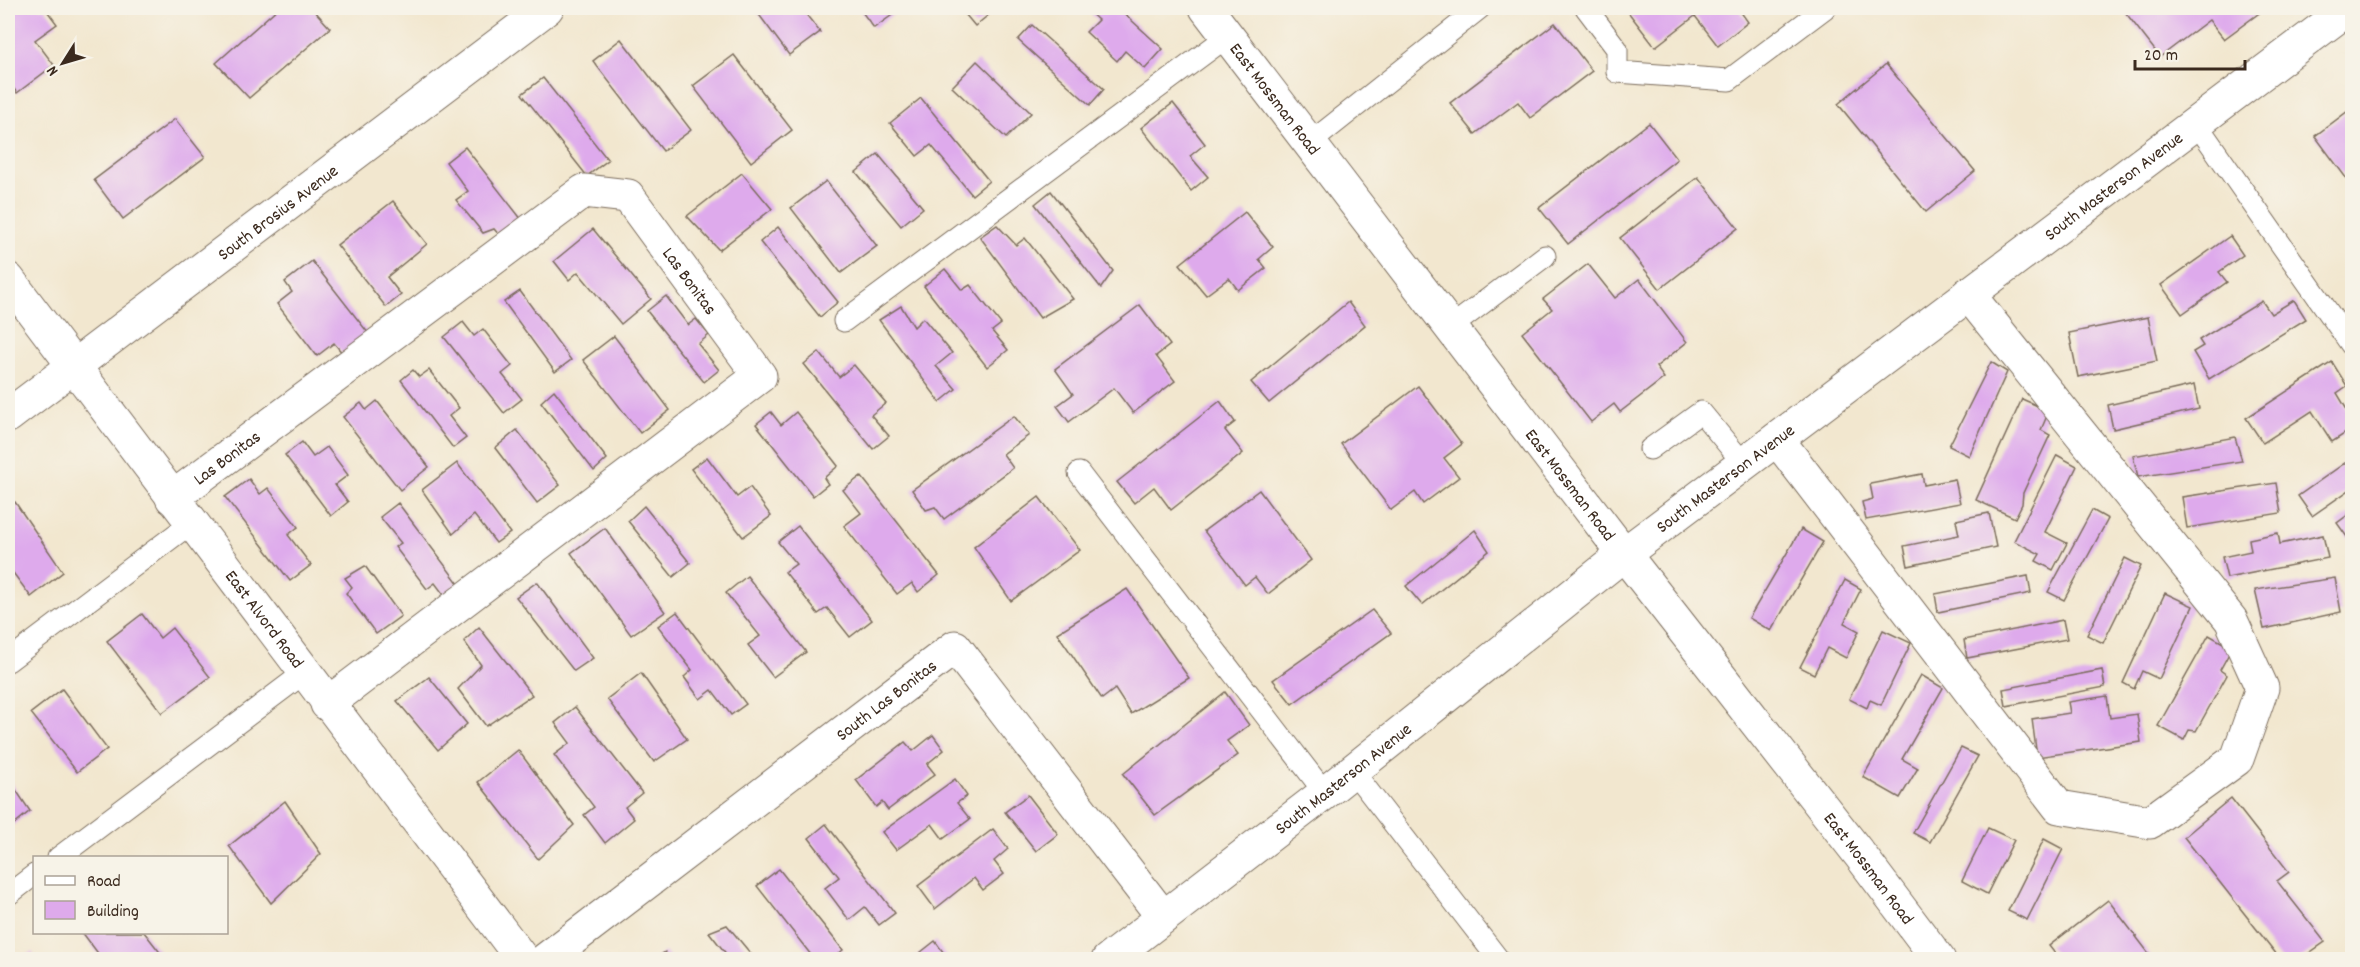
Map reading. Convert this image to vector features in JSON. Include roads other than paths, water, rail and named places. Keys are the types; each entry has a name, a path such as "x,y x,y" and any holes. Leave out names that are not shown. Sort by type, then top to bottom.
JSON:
{"street":[{"name":"South Brosius Avenue","path":"8,416 547,8"},
{"name":"East Mossman Road","path":"1206,8 1624,554 1860,855 1939,960"},
{"name":"South Masterson Avenue","path":"1108,960 1325,793 1624,554 2349,8"},
{"name":"Las Bonitas","path":"182,511 584,191 628,196 760,376 327,704"},
{"name":"East Alvord Road","path":"8,279 327,704 523,960"},
{"path":"1777,439 2059,807 2150,822 2237,759 2262,688 2231,620 1968,294"},
{"name":"South Las Bonitas","path":"545,960 955,647 1163,917"}],"lane":[{"path":"1310,143 1480,8"},
{"path":"1586,8 1617,49 1617,72 1728,80 1825,8"},
{"path":"844,321 1228,36"},
{"path":"2196,123 2352,346"},
{"path":"1451,327 1545,256"},
{"path":"1650,448 1701,412 1743,464"},
{"path":"1079,473 1325,793"},
{"path":"8,661 182,511"},
{"path":"61,856 304,673"},
{"path":"1352,771 1498,960"},
{"path":"8,895 33,876"}]}
